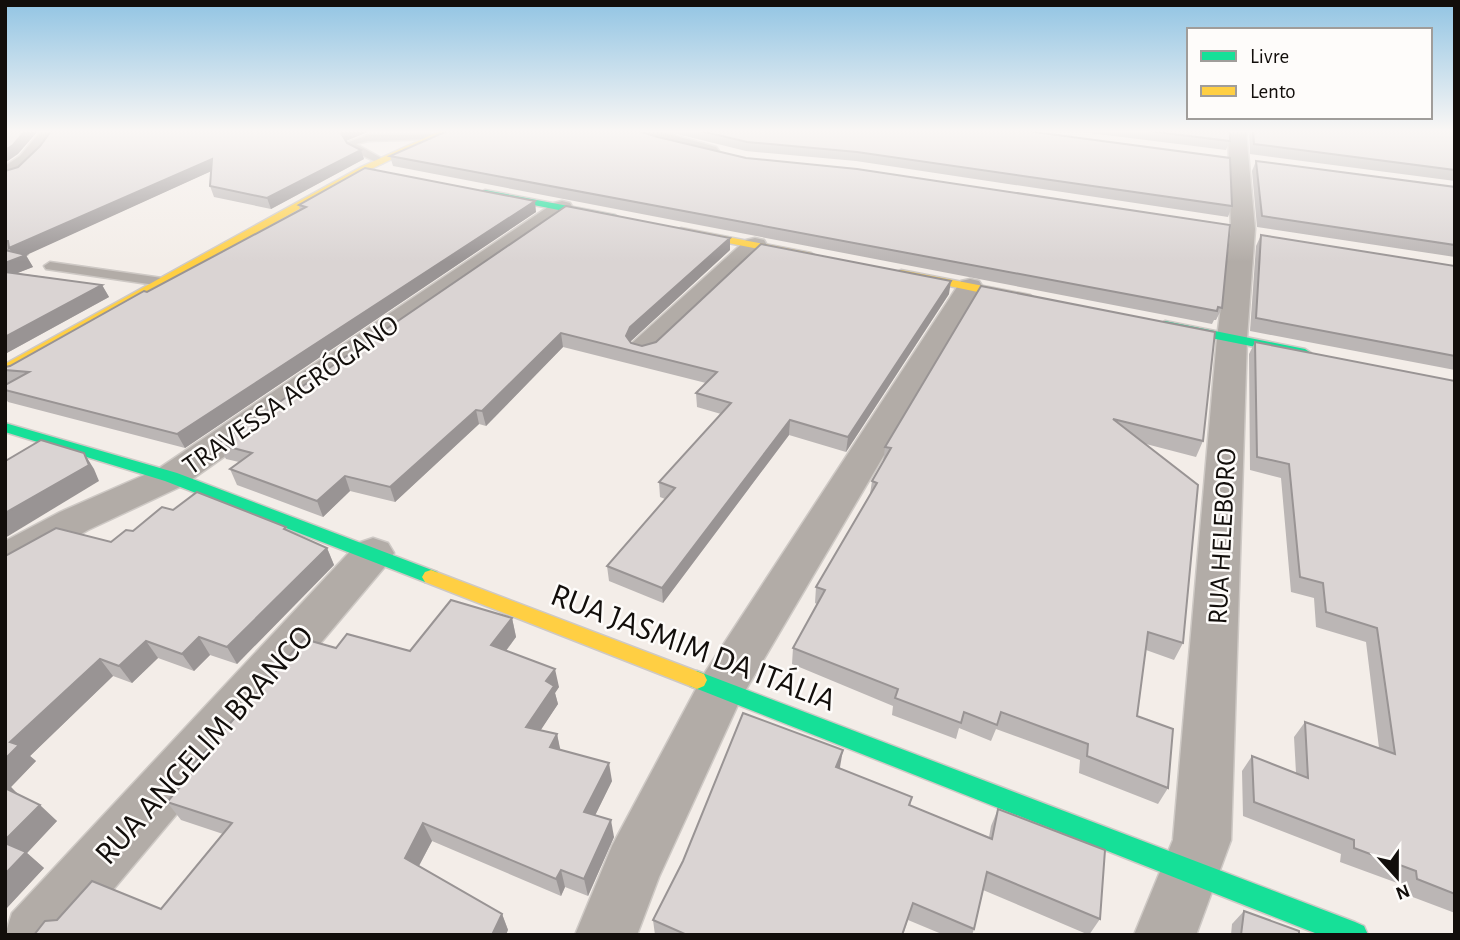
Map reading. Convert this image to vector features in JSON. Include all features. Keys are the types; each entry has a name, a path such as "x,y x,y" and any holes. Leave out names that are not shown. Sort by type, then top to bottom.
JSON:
{"street":[{"path":"5,370 354,175"},
{"name":"RUA HELEBORO","path":"1165,935 1202,840 1233,338 1243,232 1239,175"},
{"path":"468,189 627,220"},
{"name":"TRAVESSA AGRÓGANO","path":"5,559 74,521 171,477 562,208"},
{"path":"665,228 822,258"},
{"path":"644,348 755,245"},
{"path":"890,271 1049,302"},
{"path":"606,935 633,867 721,688 970,287"},
{"path":"1154,323 1324,357"},
{"name":"RUA JASMIM DA ITÁLIA","path":"5,427 171,477 1355,935"},
{"name":"RUA ANGELIM BRANCO","path":"34,935 373,554"}],"lane":[{"path":"50,266 162,282"}],"building":[{"path":"5,175 176,175 9,248 8,241 5,241"},
{"path":"211,175 312,175 267,198 210,186"},
{"path":"353,175 400,175 535,201 177,434 5,390 5,385 29,372 5,370 5,367 306,207 299,205"},
{"path":"491,175 896,175 1230,225 1222,308 1218,307 1217,311"},
{"path":"1016,175 1231,175 1232,206"},
{"path":"1258,175 1362,175 1455,187 1455,245 1262,216"},
{"path":"566,206 730,238 630,327 626,336 631,343 642,346 656,342 761,244 951,281 848,437 790,420 662,588 607,566 675,488 659,482 731,403 696,393 717,372 561,333 482,411 476,410 390,487 345,476 317,501 230,469 252,453 218,444"},
{"path":"1261,235 1455,266 1455,356 1256,318"},
{"path":"5,250 26,255 5,263"},
{"path":"5,272 102,285 5,337"},
{"path":"981,286 1215,332 1203,441 1113,419 1198,485 1183,643 1148,632 1137,716 1173,729 1168,788 1087,756 1088,744 1001,712 997,725 964,712 961,723 895,698 898,689 793,648 825,590 816,587 877,483 872,481 891,448 885,447"},
{"path":"1255,342 1455,381 1455,894 1417,879 1416,871 1354,848 1354,840 1254,802 1252,756 1308,778 1305,722 1395,754 1377,628 1326,612 1323,583 1300,577 1289,464 1257,457"},
{"path":"41,440 84,453 89,465 5,513 5,460"},
{"path":"197,492 286,527 284,529 327,548 227,647 199,637 182,654 146,641 119,666 100,659 10,742 19,745 5,759 5,556 56,528 111,542 126,530 133,531 162,507 173,510"},
{"path":"451,600 512,618 491,645 555,669 546,681 554,686 526,727 557,734 550,747 609,763 584,812 611,820 584,879 561,870 556,879 423,823 405,858 502,914 492,935 34,935 45,921 57,920 92,881 161,909 232,823 167,802 200,764 196,762 304,639 336,648 347,634 410,651"},
{"path":"743,713 843,750 836,767 912,797 909,805 992,839 998,809 1105,850 1100,919 987,872 974,929 913,903 902,935 687,935 653,920 683,861"},
{"path":"5,788 40,805 5,840"},
{"path":"5,843 26,852 5,874"},
{"path":"1244,911 1299,931 1299,935 1241,935"}],"traffic: fast":[{"path":"485,193 615,218"},
{"path":"1165,325 1305,353"},
{"path":"5,427 171,477 431,577"},
{"path":"697,680 1355,935"}],"traffic: slow":[{"path":"5,370 354,175"},
{"path":"681,231 811,256"},
{"path":"901,273 1030,299"},
{"path":"431,577 697,680"}]}
